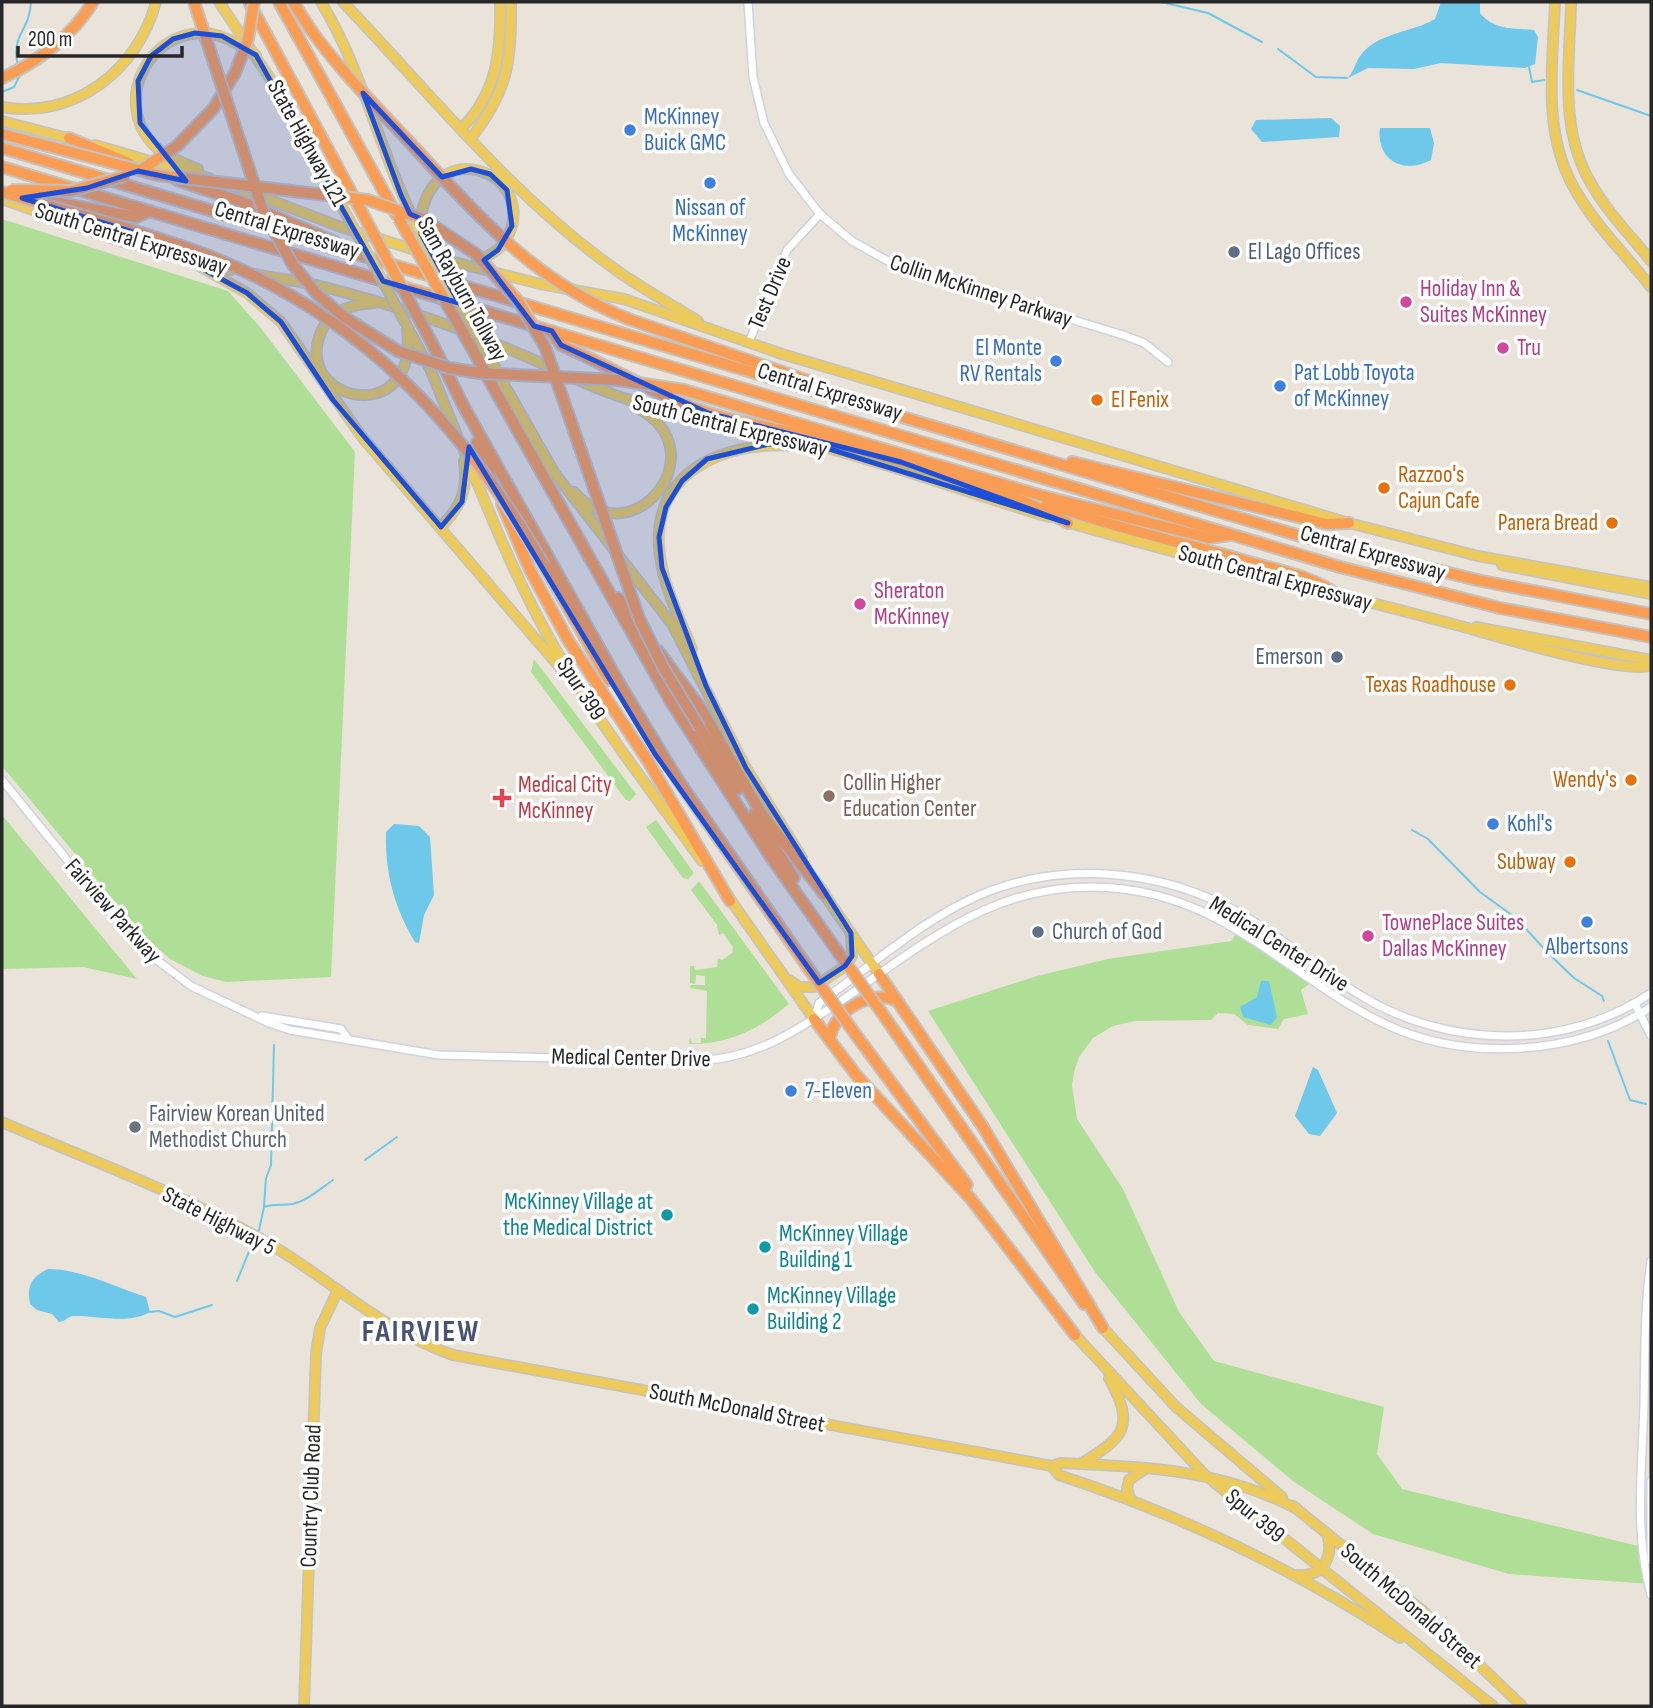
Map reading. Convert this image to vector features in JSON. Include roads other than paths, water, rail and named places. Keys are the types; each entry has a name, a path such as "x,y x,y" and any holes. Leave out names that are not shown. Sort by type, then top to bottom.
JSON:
{"highway":[{"path":"2,78 46,52 76,24 93,2"},
{"path":"194,2 262,211 293,265 317,294 344,317 398,351 449,368 480,373 618,380 684,390 1006,485 1209,538 1232,534"},
{"path":"249,2 464,407 612,672 678,780"},
{"path":"2,194 55,192 98,185 142,169 177,146 213,109 235,74 248,39 254,2"},
{"name":"Sam Rayburn Tollway","path":"279,2 590,554 610,596 711,767 827,935"},
{"path":"293,2 311,30 353,83 514,252 566,288 631,320 812,382 844,400"},
{"path":"2,134 158,175 368,200 425,220 476,254 519,302 545,347 639,618 663,667 838,952 1024,1222 1103,1328"},
{"path":"69,138 104,154 257,208 328,237 346,249"},
{"name":"Central Expressway","path":"2,148 1047,461 1400,562 1528,592 1651,614"},
{"name":"Central Expressway","path":"2,167 1232,534 1459,598 1651,637"},
{"path":"2,194 136,217 150,211"},
{"path":"2,194 205,254 276,288 346,331 419,394 463,443 508,503 638,726 856,1035 1075,1335"},
{"path":"552,331 561,345 685,405 924,469 1049,512 1068,523"},
{"path":"464,407 517,540 550,609 648,761 730,901"},
{"path":"1047,461 1075,462 1327,524 1349,523"},
{"path":"1006,485 1082,516 1286,572 1329,588 1339,596"},
{"path":"590,554 624,606 702,710 761,813 824,894"},
{"path":"876,970 983,1127 1103,1328"},
{"path":"830,1040 830,1031 838,1018 870,997 885,995 897,1001"},
{"path":"814,1019 857,1076 971,1199 1075,1335"}],"main road":[{"path":"2,107 27,109 59,104 100,85 116,73 142,39 156,2"},
{"name":"State Highway 121","path":"219,2 256,55 407,326"},
{"path":"321,2 353,64 390,170 552,470 582,512 660,605 706,686 746,768 824,894 876,970"},
{"path":"343,2 471,138 532,198 601,259 708,327"},
{"path":"462,128 480,107 491,86 501,38 500,2"},
{"path":"471,138 495,104 508,71 512,50 512,2"},
{"path":"1555,2 1553,124 1564,166 1581,200 1651,287"},
{"path":"1571,2 1569,121 1580,163 1595,190 1651,261"},
{"path":"211,178 159,150 147,136 136,108 138,81 151,56 161,46 185,35 222,36 256,55"},
{"path":"501,38 504,41 502,62 508,71"},
{"path":"2,121 211,178 341,227 454,262 540,284 624,299 749,342 1349,523 1524,570 1651,594"},
{"path":"419,228 424,199 431,187 450,172 471,169 490,174 500,182 512,204 512,226 508,238 488,257 454,262"},
{"path":"1581,200 1595,190"},
{"name":"South Central Expressway","path":"2,194 186,260 322,286 383,303 494,341 616,398 693,419 825,448 1068,523 1339,596 1637,667"},
{"path":"186,260 232,282 281,323 333,400 587,699"},
{"path":"383,303 351,306 327,321 317,342 317,354 323,374 333,385 346,393 366,396 378,394 401,375 409,357 412,340"},
{"name":"Spur 399","path":"407,326 524,592 556,650 587,699 814,1019"},
{"path":"552,470 581,500 604,512 635,509 653,499 662,490 670,464 668,441 663,430 651,417 616,398"},
{"path":"706,686 662,568 659,537 666,508 682,481 695,468 723,452 769,444 825,448"},
{"path":"440,527 456,511 465,492 461,445"},
{"path":"1478,556 1651,587"},
{"name":"South Central Expressway","path":"1467,628 1481,627 1651,660"},
{"path":"1637,667 1651,666"},
{"path":"1637,667 1651,673"},
{"path":"784,977 806,988 824,980 845,965 852,956 851,933"},
{"name":"State Highway 5","path":"2,1122 220,1217 272,1246 423,1344"},
{"name":"Country Club Road","path":"304,1706 316,1354 320,1328 338,1290"},
{"name":"Spur 399","path":"1103,1328 1176,1407 1297,1509"},
{"name":"Spur 399","path":"1075,1335 1204,1474 1455,1676"},
{"name":"South McDonald Street","path":"423,1344 472,1359 1052,1466 1060,1463 1080,1464 1204,1474 1257,1489 1297,1509 1424,1612 1522,1706"},
{"path":"1080,1464 1106,1450 1122,1427 1121,1400 1102,1367"},
{"name":"South McDonald Street","path":"1052,1466 1059,1475 1131,1500 1293,1575 1379,1624 1455,1676 1493,1706"},
{"path":"1131,1500 1127,1489 1129,1480 1145,1469"},
{"path":"1293,1575 1309,1575 1320,1570 1330,1554 1326,1533"}],"street":[{"name":"Collin McKinney Parkway","path":"748,2 753,77 764,123 789,174 820,214 852,242 897,266 1126,336 1144,343 1168,362"},
{"name":"Test Drive","path":"749,342 787,250 820,214"},
{"name":"Fairview Parkway","path":"2,780 107,909 145,951 191,986 290,1030 439,1055"},
{"name":"Medical Center Drive","path":"439,1055 712,1060 765,1048 814,1019 944,914 992,890 1054,876 1117,875 1181,887 1224,905 1359,995 1396,1015 1448,1031 1488,1036 1541,1034 1573,1027 1635,1004 1651,993"},
{"name":"Medical Center Drive","path":"876,970 950,925 992,905 1056,889 1124,889 1164,896 1219,917 1383,1023 1429,1040 1488,1049 1572,1041 1651,1007"},
{"path":"1635,1004 1651,1036"},
{"path":"1488,1036 1488,1049"},
{"path":"1651,1261 1646,1304 1639,1523 1642,1562 1651,1595"},
{"path":"1651,1481 1651,1561"}],"water":[{"path":"1441,2 1480,2 1480,13 1492,23 1505,28 1534,30 1538,37 1535,64 1525,68 1441,63 1414,69 1368,68 1348,78 1361,54 1372,45 1435,19"},
{"path":"1331,118 1340,126 1339,137 1262,142 1251,129 1256,120"},
{"path":"1380,128 1430,128 1434,143 1431,160 1411,166 1394,162 1382,149"},
{"path":"394,824 419,826 430,837 434,895 424,915 419,943 415,942 401,916 389,876 386,832"},
{"path":"1261,981 1269,981 1277,1017 1271,1025 1243,1017 1240,1007 1257,997"},
{"path":"1313,1067 1318,1070 1337,1113 1320,1136 1309,1134 1295,1116"},
{"path":"48,1269 85,1275 146,1297 150,1312 122,1319 73,1316 59,1322 52,1314 37,1310 30,1304 32,1282"}],"waterway":[{"path":"18,66 18,40 30,12 31,2"},
{"path":"1161,2 1208,13 1262,42"},
{"path":"1278,49 1316,77 1347,78"},
{"path":"1529,67 1532,82 1544,80"},
{"path":"2,92 14,87 20,75"},
{"path":"1577,90 1651,116"},
{"path":"1412,830 1428,839 1480,892 1516,918 1574,978 1602,996 1604,1001"},
{"path":"1608,1041 1630,1100 1646,1104"},
{"path":"264,1207 266,1178 271,1165 274,1045"},
{"path":"365,1160 397,1137"},
{"path":"259,1230 264,1207 298,1202 333,1180"},
{"path":"237,1281 252,1244"},
{"path":"150,1312 159,1311 175,1317 212,1305"}],"place":[{"name":"McKinney Buick GMC","path":"630,130"},
{"name":"Nissan of McKinney","path":"710,183"},
{"name":"El Lago Offices","path":"1234,252"},
{"name":"Holiday Inn & Suites McKinney","path":"1406,302"},
{"name":"Tru","path":"1503,348"},
{"name":"El Monte RV Rentals","path":"1056,361"},
{"name":"Pat Lobb Toyota of McKinney","path":"1280,386"},
{"name":"El Fenix","path":"1097,400"},
{"name":"Razzoo's Cajun Cafe","path":"1384,488"},
{"name":"Panera Bread","path":"1612,523"},
{"name":"Sheraton McKinney","path":"860,604"},
{"name":"Emerson","path":"1337,657"},
{"name":"Texas Roadhouse","path":"1510,685"},
{"name":"Wendy's","path":"1631,780"},
{"name":"Collin Higher Education Center","path":"829,796"},
{"name":"Medical City McKinney","path":"502,798"},
{"name":"Kohl's","path":"1493,824"},
{"name":"Subway","path":"1570,862"},
{"name":"Albertsons","path":"1587,922"},
{"name":"Church of God","path":"1038,932"},
{"name":"TownePlace Suites Dallas McKinney","path":"1368,936"},
{"name":"7-Eleven","path":"791,1091"},
{"name":"Fairview Korean United Methodist Church","path":"135,1127"},
{"name":"McKinney Village at the Medical District","path":"667,1215"},
{"name":"McKinney Village Building 1","path":"765,1247"},
{"name":"McKinney Village Building 2","path":"753,1309"}],"district":[{"name":"FAIRVIEW","path":"421,1332"}]}
